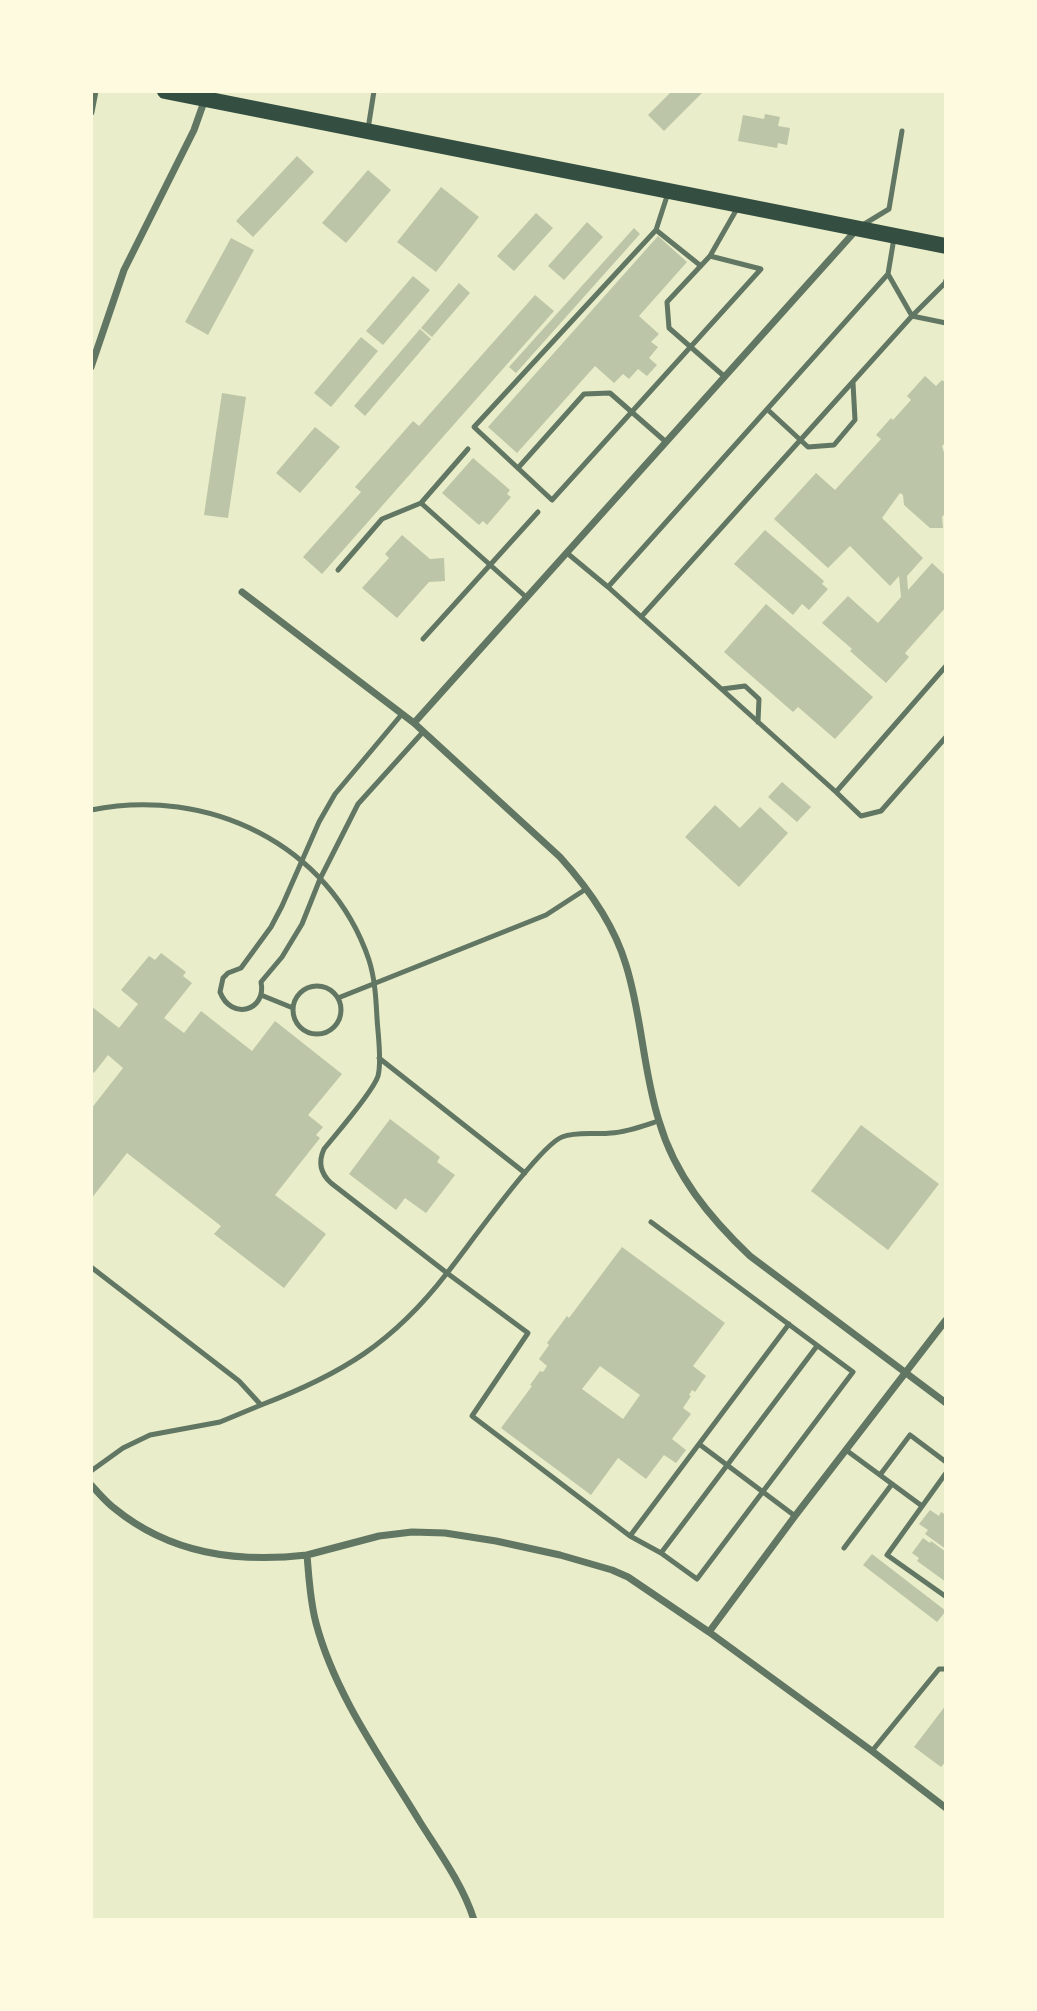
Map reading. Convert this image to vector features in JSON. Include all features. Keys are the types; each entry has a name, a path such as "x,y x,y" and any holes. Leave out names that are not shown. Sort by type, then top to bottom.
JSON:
{"main road":[{"path":"165,91 946,246"}],"street":[{"path":"91,112 95,91"},
{"path":"91,367 124,270 194,130 196,96"},
{"path":"414,723 859,228"},
{"path":"242,592 414,723 560,857 586,888 608,922 626,965 659,1121 676,1164 692,1192 726,1233 750,1256 946,1403"},
{"path":"709,1632 946,1320"},
{"path":"91,1485 114,1508 157,1536 192,1550 230,1557 273,1559 307,1555 379,1536 412,1532 445,1533 560,1555 612,1570 628,1577 709,1632 946,1808"},
{"path":"307,1555 315,1622 338,1682 458,1885 474,1920"}],"lane":[{"path":"368,132 374,91"},
{"path":"859,228 889,209 902,131"},
{"path":"669,190 656,230 474,428 552,499 761,269 710,256"},
{"path":"725,377 669,328 667,302 710,256 740,204"},
{"path":"656,230 701,266"},
{"path":"608,587 888,274 895,235"},
{"path":"888,274 912,316 946,323"},
{"path":"641,617 912,316 946,282"},
{"path":"768,410 807,447 834,445 855,420 853,382"},
{"path":"518,468 584,394 610,393 666,442"},
{"path":"338,570 382,519 421,503 468,449"},
{"path":"421,503 526,597"},
{"path":"424,639 538,512"},
{"path":"567,553 862,816 881,811 946,737"},
{"path":"836,792 946,666"},
{"path":"722,689 745,686 759,699 758,722"},
{"path":"402,714 335,794 267,933 241,968 228,973 220,985 223,999 234,1009 254,1006 261,995 261,982 293,940 358,804 423,732"},
{"path":"91,810 149,804 215,814 252,828 272,840 301,860 320,879 353,925 370,962 379,1058 375,1084 324,1149 320,1159 321,1172 331,1183 528,1333 472,1416 630,1536 662,1553 697,1579 853,1372 651,1223"},
{"path":"338,998 546,915 586,888"},
{"path":"315,986 330,989 338,998 342,1009 338,1023 327,1033 319,1035 303,1030 297,1024 293,1008 300,993 315,986"},
{"path":"261,995 293,1008"},
{"path":"379,1058 525,1173"},
{"path":"91,1471 123,1448 150,1435 220,1422 304,1389 359,1358 407,1320 430,1296 550,1144 573,1134 617,1132 659,1121"},
{"path":"91,1267 239,1381 261,1405"},
{"path":"630,1536 789,1324"},
{"path":"662,1553 817,1346"},
{"path":"880,1475 910,1435 946,1462"},
{"path":"699,1444 795,1516"},
{"path":"846,1450 922,1506"},
{"path":"945,1596 887,1555 946,1473"},
{"path":"844,1548 892,1484"},
{"path":"872,1751 939,1669 946,1669"}],"building":[{"path":"672,91 704,91 664,131 648,115"},
{"path":"765,114 780,117 778,126 790,128 787,145 778,143 777,148 738,141 743,115 764,119"},
{"path":"297,156 314,172 253,237 236,221"},
{"path":"368,170 391,190 346,243 322,223"},
{"path":"441,187 479,217 436,272 397,242"},
{"path":"536,213 553,228 514,271 497,256"},
{"path":"587,222 603,237 564,280 548,266"},
{"path":"634,228 640,234 516,373 509,367"},
{"path":"658,236 687,262 639,316 659,334 651,342 658,347 649,358 657,365 647,376 638,369 629,379 623,374 614,383 595,366 517,453 488,427"},
{"path":"231,238 254,250 208,335 185,322"},
{"path":"413,276 430,290 383,345 366,331"},
{"path":"459,283 470,293 432,337 421,328"},
{"path":"535,295 554,311 322,574 303,557 361,492 355,487 413,421 419,426"},
{"path":"420,329 431,339 365,416 354,406"},
{"path":"361,337 378,351 331,407 314,393"},
{"path":"925,376 936,386 942,380 946,383 946,442 942,446 946,459 946,512 942,517 943,528 930,528 904,505 903,495 900,493 882,518 923,558 907,576 908,590 932,563 946,576 946,607 905,653 909,657 886,683 822,623 848,596 878,623 901,597 899,576 890,586 850,546 828,568 774,519 816,473 835,490 881,439 876,435 911,400 907,396"},
{"path":"222,393 246,397 228,518 204,515"},
{"path":"315,427 340,447 300,493 276,473"},
{"path":"473,458 510,490 507,494 511,497 487,525 483,521 479,525 442,493"},
{"path":"765,530 824,581 822,584 828,589 809,610 802,604 793,615 734,564"},
{"path":"402,535 430,559 444,558 445,581 429,582 397,618 362,588 389,558 385,554"},
{"path":"766,604 873,697 835,739 798,707 793,712 724,652"},
{"path":"782,782 811,807 797,822 768,797"},
{"path":"715,805 740,828 760,807 788,833 739,887 685,837"},
{"path":"161,953 186,972 183,976 192,983 164,1018 184,1033 201,1011 252,1051 275,1021 342,1074 308,1115 323,1127 316,1135 320,1138 275,1195 326,1234 284,1288 214,1234 221,1226 127,1153 91,1199 91,1109 123,1068 108,1055 94,1073 91,1070 91,1006 119,1028 138,1004 121,990 149,956 155,960"},
{"path":"390,1119 440,1157 437,1162 455,1175 426,1213 405,1198 396,1210 349,1174"},
{"path":"861,1125 939,1184 888,1250 811,1191"},
{"path":"622,1247 725,1323 693,1366 706,1376 695,1392 692,1390 689,1395 691,1396 683,1408 691,1414 672,1439 686,1450 676,1463 664,1455 646,1479 618,1458 591,1495 501,1428 540,1371 543,1372 547,1366 539,1359 549,1345 547,1343 567,1316 569,1318","holes":["600,1366 640,1395 623,1419 582,1389"]},
{"path":"930,1510 939,1516 941,1512 946,1515 946,1549 925,1534 928,1530 919,1524"},
{"path":"923,1538 946,1552 946,1582 917,1561 919,1558 912,1553"},
{"path":"872,1554 946,1611 937,1622 863,1565"},
{"path":"946,1705 946,1761 941,1767 914,1747"}]}
